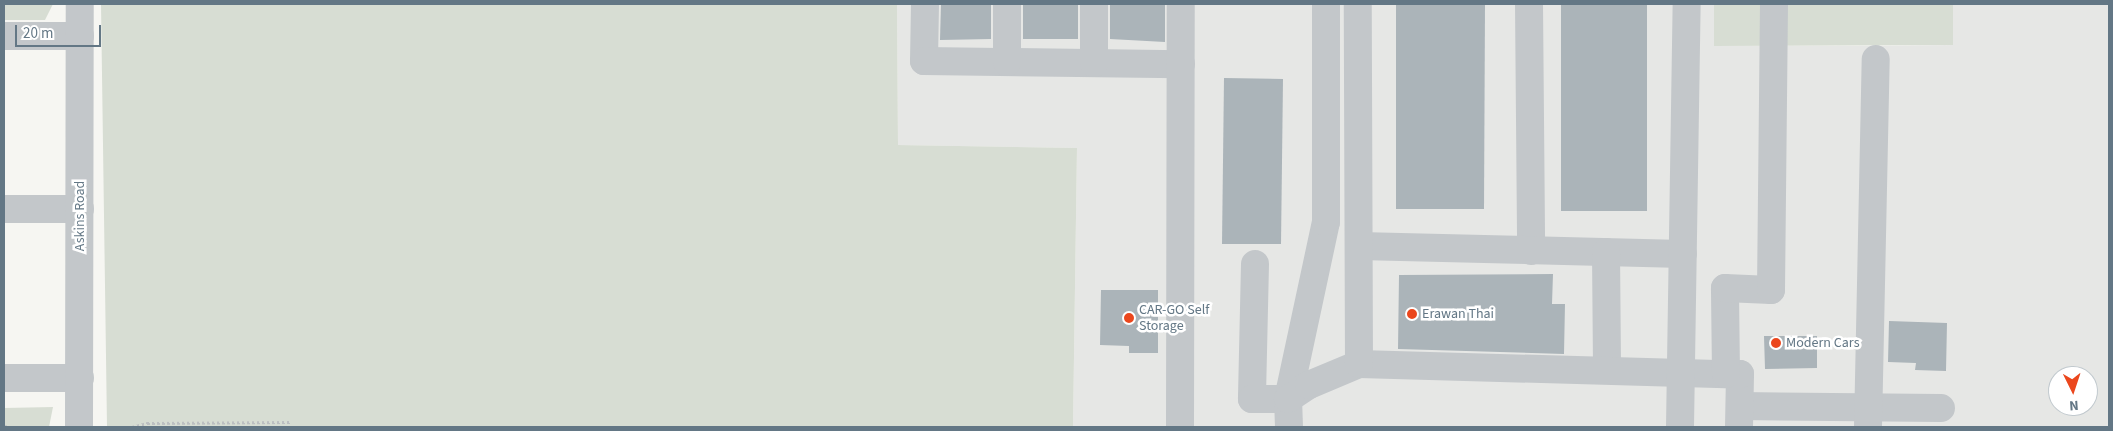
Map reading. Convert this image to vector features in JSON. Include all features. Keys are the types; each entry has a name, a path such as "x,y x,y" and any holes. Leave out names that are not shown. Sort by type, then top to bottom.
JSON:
{"street":[{"name":"Askins Road","path":"79,427 80,4"},
{"path":"925,4 924,61 1181,64"},
{"path":"1007,4 1007,62"},
{"path":"1094,4 1094,63"},
{"path":"1180,427 1181,4"},
{"path":"1289,427 1288,399 1326,222 1326,4"},
{"path":"1358,4 1359,364"},
{"path":"1529,4 1531,251"},
{"path":"1680,427 1687,4"},
{"path":"1726,374 1726,288 1771,290 1774,4"},
{"path":"4,36 80,36"},
{"path":"1868,418 1876,59"},
{"path":"4,209 80,209"},
{"path":"1359,246 1683,254"},
{"path":"1606,252 1606,368"},
{"path":"1255,264 1252,399 1288,399 1309,385 1359,364 1606,368 1740,374 1740,417 1868,418 1941,408"},
{"path":"4,378 80,378"}],"path":[{"path":"132,427 147,423 291,422"},
{"path":"4,426 8,427"}],"shaded area":[{"path":"4,4 53,4 45,20 4,20"},
{"path":"101,4 897,4 898,145 1077,148 1073,427 107,427"},
{"path":"897,4 1714,4 1715,46 1875,46 1953,45 1953,4 2109,4 2109,427 1073,427 1077,148 898,145"},
{"path":"1714,4 1953,4 1953,45 1714,46"},
{"path":"53,407 49,427 4,427 4,408"}],"building":[{"path":"941,4 991,4 991,39 940,40"},
{"path":"1023,4 1078,4 1078,39 1023,39"},
{"path":"1110,4 1165,4 1165,42 1110,39"},
{"path":"1396,4 1485,4 1484,209 1396,209"},
{"path":"1561,4 1647,4 1647,211 1561,211"},
{"path":"1224,78 1283,79 1281,244 1222,244"},
{"path":"1553,274 1552,304 1565,304 1564,354 1398,349 1399,275"},
{"name":"CAR-GO Self Storage","path":"1101,290 1158,290 1158,353 1129,353 1129,346 1100,345"},
{"path":"1889,321 1947,323 1946,371 1915,370 1916,363 1888,362"},
{"name":"Modern Cars","path":"1764,336 1817,336 1817,368 1765,369"}],"place":[{"name":"Erawan Thai","path":"1412,314"},
{"name":"CAR-GO Self Storage","path":"1129,318"},
{"name":"Modern Cars","path":"1776,343"}]}
